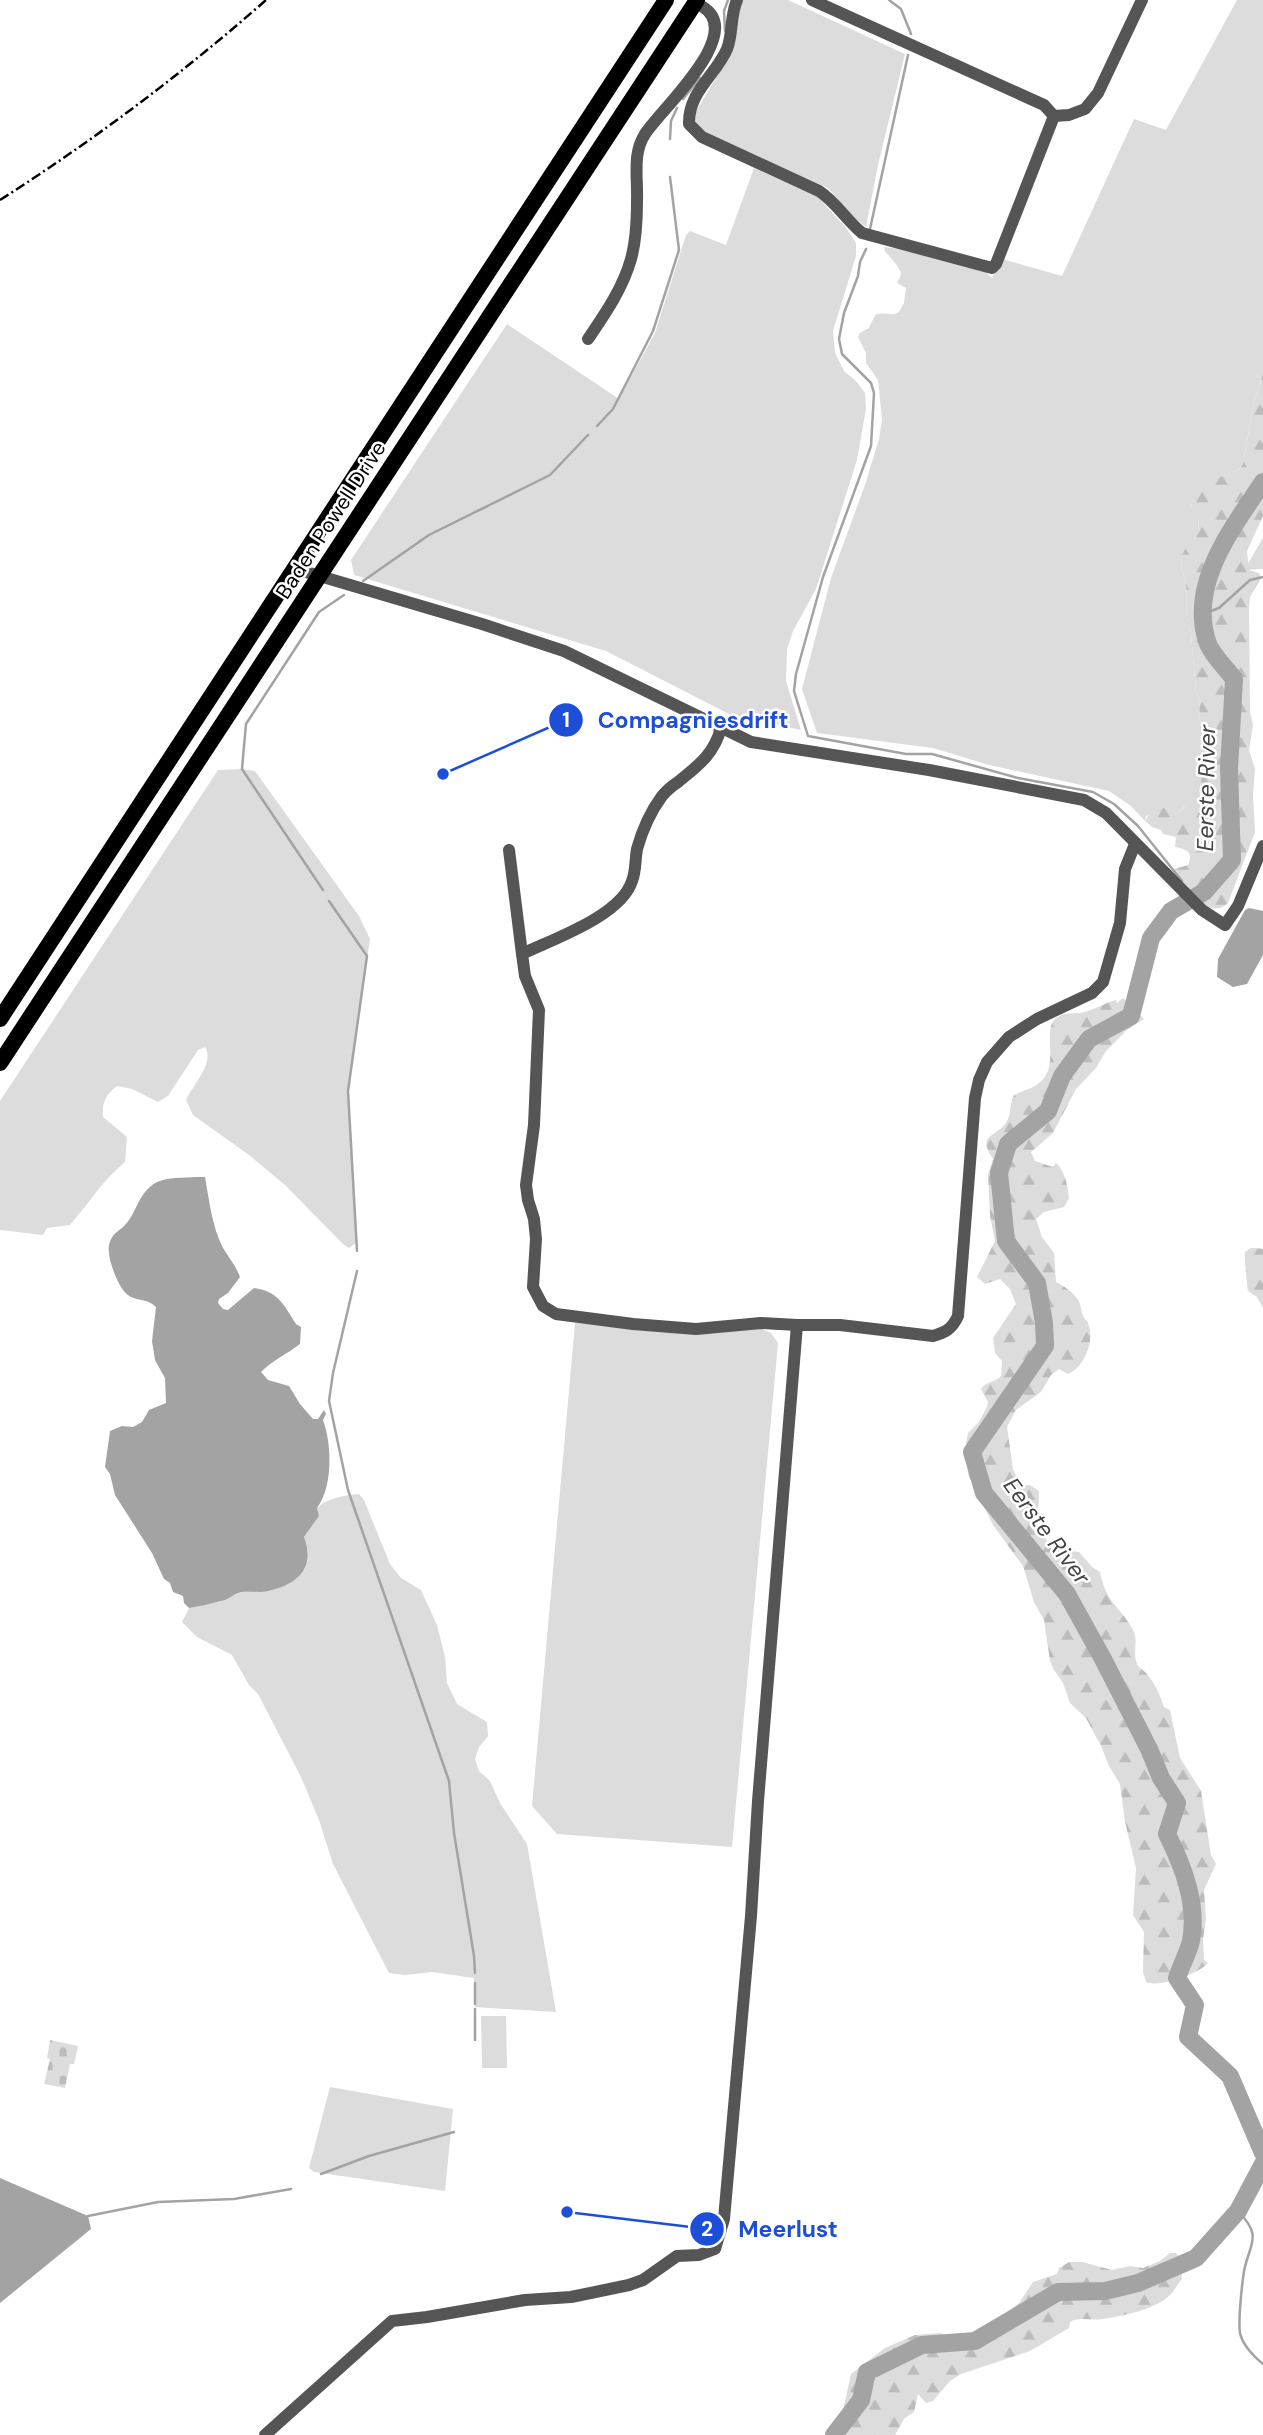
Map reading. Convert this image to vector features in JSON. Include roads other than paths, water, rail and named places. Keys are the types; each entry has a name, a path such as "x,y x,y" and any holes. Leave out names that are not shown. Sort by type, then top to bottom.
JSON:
{"main road":[{"name":"Baden Powell Drive","path":"0,1019 666,0"},
{"name":"Baden Powell Drive","path":"0,1063 319,576 700,4"}],"street":[{"path":"737,0 733,10 729,45 693,101 689,124 702,137 831,198 850,223 862,233 988,268 996,264 1054,116"},
{"path":"812,0 1044,105 1054,116"},
{"path":"1054,116 1069,115 1085,109 1098,93 1142,0"},
{"path":"589,339 613,301 631,258 638,200 638,149 645,134 703,63 713,43 715,23 711,12 700,4"},
{"path":"678,94 682,107 689,115"},
{"path":"296,569 564,651 751,742 929,769 1084,800 1106,813 1202,911 1225,925 1238,906 1263,846"},
{"path":"522,954 600,915 618,903 633,880 637,851 656,804 666,790 704,760 716,745 721,728"},
{"path":"509,850 526,976 539,1010 534,1125 526,1185 536,1239 533,1287 543,1306 556,1314 696,1329 761,1323 840,1325 933,1336 954,1326 958,1316 975,1098 979,1080 987,1062 1009,1037 1030,1023 1092,993 1103,982 1120,923 1125,869 1135,844"},
{"path":"265,2435 392,2321 525,2300 571,2297 629,2285 643,2280 670,2259 708,2253 715,2249 718,2243 724,2219 751,1916 775,1573 797,1325"}],"waterway":[{"path":"725,31 724,11 728,0"},
{"path":"889,0 901,9 911,34"},
{"path":"870,229 908,55"},
{"path":"683,99 700,78"},
{"path":"670,139 671,121 677,108"},
{"path":"597,426 613,409 653,331 679,250 670,177"},
{"path":"866,249 844,313 839,339 842,354 871,383 874,393 871,446 823,577 796,674 794,691 808,736 906,754 932,754 1018,778 1093,792 1114,804 1138,826 1182,881"},
{"path":"363,581 429,535 550,475 588,435"},
{"name":"Eerste River","path":"1263,482 1226,538 1208,579 1203,600 1203,622 1208,644 1234,679 1229,769 1232,860 1204,892 1171,911 1151,938 1131,1016 1089,1039 1062,1076 1048,1111 1008,1144 999,1173 1006,1241 1037,1283 1045,1346 972,1452 984,1493 1067,1594 1149,1749 1161,1778 1177,1803 1167,1834 1191,1899 1191,1941 1177,1978 1195,2005 1188,2037 1230,2076 1263,2153"},
{"path":"1201,615 1219,608 1250,580 1263,577"},
{"path":"323,890 242,769 246,724 319,612 344,595"},
{"path":"329,901 367,956 348,1091 357,1251"},
{"path":"357,1271 329,1401 348,1490 449,1781 475,1973"},
{"path":"475,1983 475,2004"},
{"path":"475,2009 475,2040"},
{"path":"321,2174 369,2156 454,2132"},
{"name":"Eerste River","path":"834,2435 861,2400 867,2372 922,2345 975,2341 1058,2292 1105,2291 1138,2283 1196,2258 1238,2211 1263,2164"},
{"path":"88,2216 158,2202 234,2199 291,2189"},
{"path":"1238,2211 1250,2227 1253,2240 1243,2277 1240,2333 1243,2342 1263,2364"}],"railway":[{"path":"0,200 137,105 266,0"}],"place":[{"name":"Compagniesdrift","path":"443,774"},
{"name":"Meerlust","path":"567,2212"}]}
